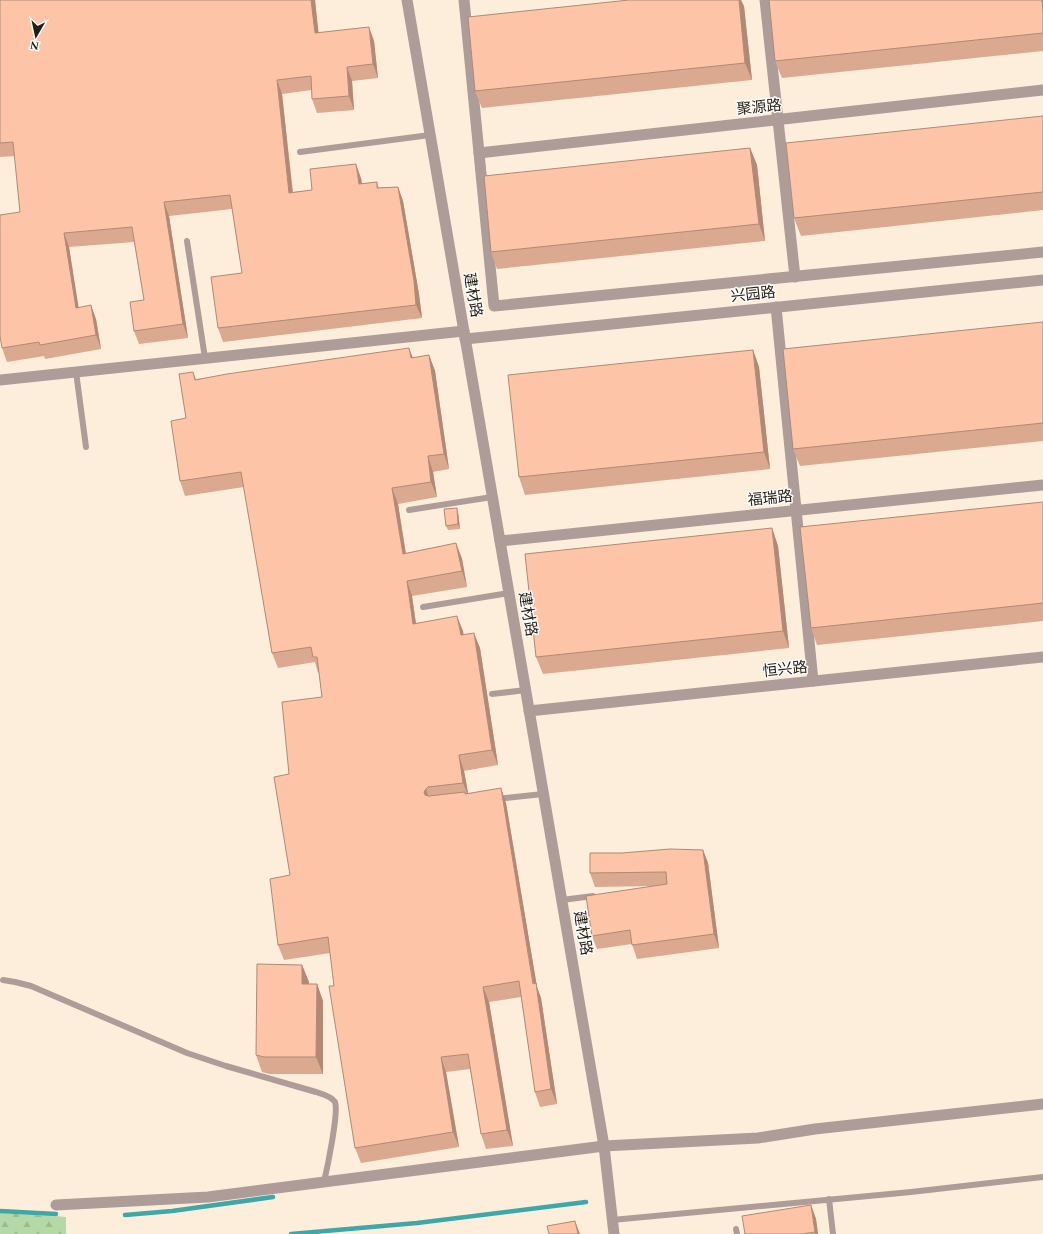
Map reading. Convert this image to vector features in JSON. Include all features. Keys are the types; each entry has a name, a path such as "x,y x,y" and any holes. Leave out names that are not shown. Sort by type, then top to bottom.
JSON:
{"street":[{"name":"建材路","path":"407,0 604,1146 614,1234"},
{"path":"464,0 494,306 1043,252"},
{"path":"765,0 795,277"},
{"name":"聚源路","path":"479,153 1043,90"},
{"name":"兴园路","path":"0,380 205,358 776,307 1043,280"},
{"path":"776,307 813,681"},
{"name":"福瑞路","path":"500,541 1043,485"},
{"name":"恒兴路","path":"529,711 1043,657"},
{"path":"56,1204 208,1197 604,1146 758,1138 814,1129 1043,1104"}],"lane":[{"path":"300,152 430,135"},
{"path":"187,241 205,358"},
{"path":"76,372 86,447"},
{"path":"409,510 492,497"},
{"path":"423,607 509,593"},
{"path":"492,694 526,690"},
{"path":"489,800 543,794"},
{"path":"562,900 598,895"},
{"path":"3,980 30,986 187,1053 325,1095 334,1102 336,1111 324,1182"},
{"path":"612,1220 829,1200 1043,1177"},
{"path":"829,1200 832,1234"}],"green space":[{"path":"0,1213 66,1217 66,1234 0,1234"}],"building":[{"path":"0,0 311,0 315,33 369,27 373,64 347,67 349,96 312,99 311,76 277,80 289,193 312,190 310,169 356,164 359,184 377,182 377,188 398,187 414,281 416,305 218,328 211,277 242,273 230,195 164,202 183,324 134,331 130,302 144,300 132,227 64,233 76,308 91,305 96,335 40,345 39,342 2,348 0,336 0,215 20,212 13,142 0,143"},
{"path":"629,0 739,0 745,63 475,91 468,17"},
{"path":"769,0 1042,0 1043,33 775,61"},
{"path":"1043,116 1043,192 794,218 786,143"},
{"path":"750,148 759,224 491,252 484,176"},
{"path":"1043,322 1043,423 793,449 783,349"},
{"path":"409,348 411,358 429,355 444,454 428,456 431,482 392,488 403,554 456,543 462,571 407,581 413,624 457,616 461,635 474,633 492,750 459,755 463,783 428,787 424,792 425,795 429,796 465,792 465,794 501,788 533,984 536,983 551,1089 535,1092 519,981 483,987 507,1130 481,1134 468,1054 441,1057 453,1132 355,1148 329,986 334,986 328,937 278,945 270,879 290,875 274,777 289,774 282,702 322,697 317,657 313,657 311,647 272,653 241,472 180,481 171,421 186,418 179,374 193,372 195,380 227,374"},
{"path":"753,350 764,452 519,477 508,375"},
{"path":"1043,502 1043,603 811,628 800,527"},
{"path":"457,508 458,524 446,526 444,509"},
{"path":"772,528 783,631 536,657 525,554"},
{"path":"670,849 703,850 714,934 632,945 630,930 592,936 586,896 667,884 666,872 590,873 590,853 622,853"},
{"path":"257,964 302,965 302,984 317,984 316,1057 264,1057 256,1055"},
{"path":"811,1205 815,1232 802,1234 745,1234 742,1216"},
{"path":"575,1221 578,1234 549,1234 547,1226"}],"waterway":[{"path":"125,1215 172,1211 273,1197"},
{"path":"291,1234 417,1223 586,1202"},
{"path":"0,1211 56,1214"}]}
